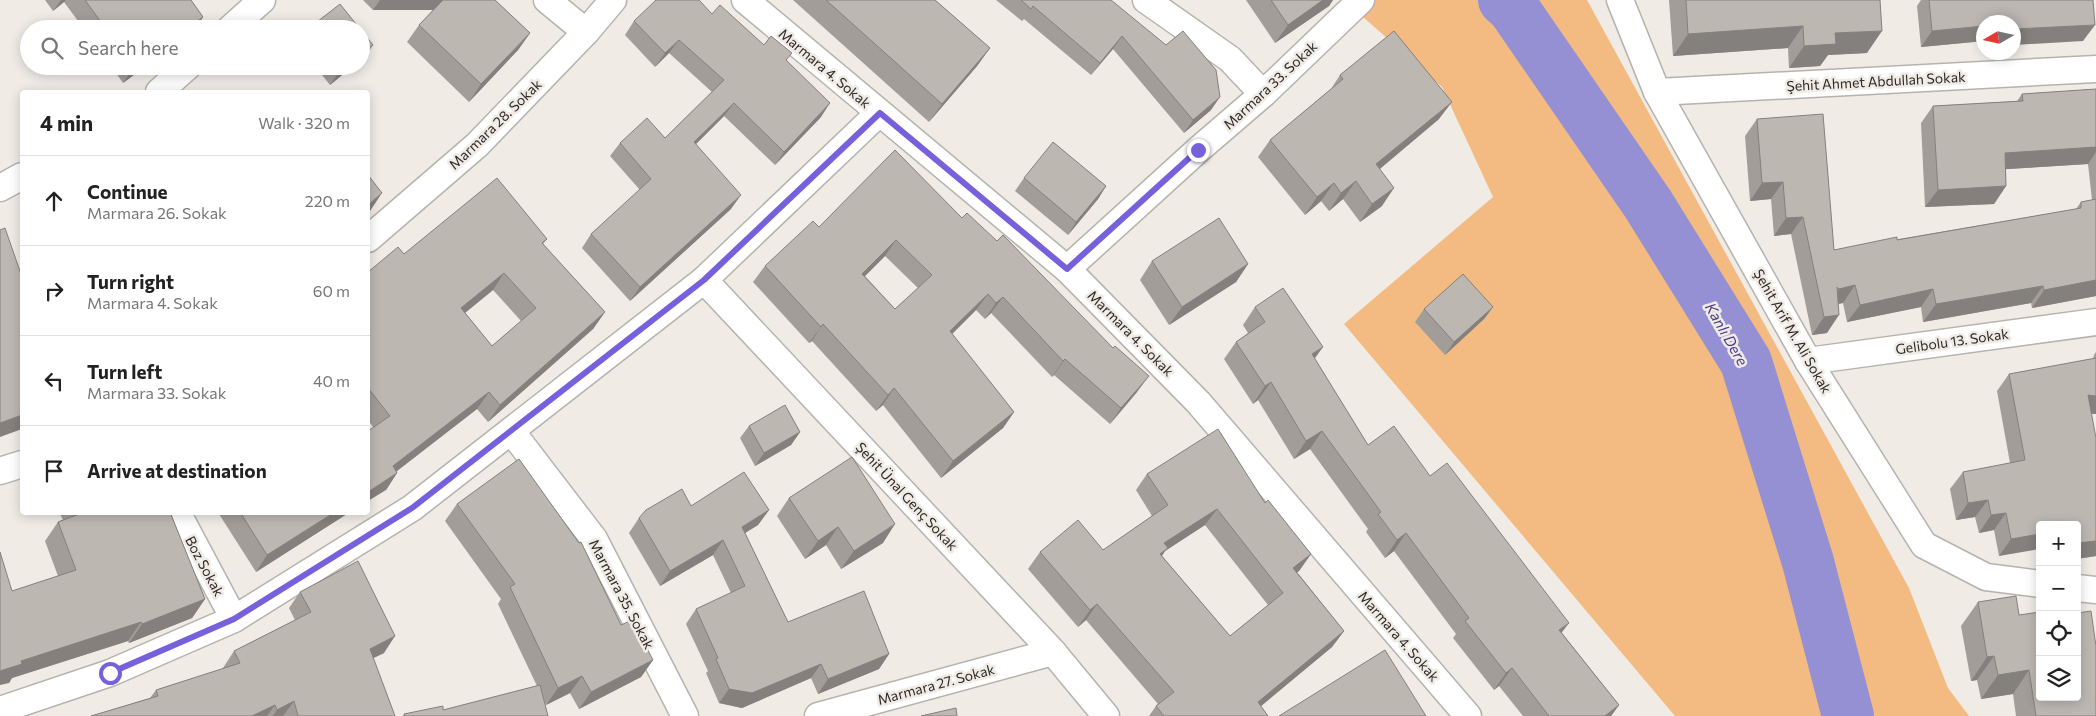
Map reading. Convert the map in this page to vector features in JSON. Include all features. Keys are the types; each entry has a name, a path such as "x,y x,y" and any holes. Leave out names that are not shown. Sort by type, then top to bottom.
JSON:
{"street":[{"path":"240,20 262,0"},
{"path":"547,0 586,32"},
{"name":"Marmara 28. Sokak","path":"370,237 477,145 586,32 614,0"},
{"name":"Marmara 4. Sokak","path":"745,0 1067,269 1198,402 1468,716"},
{"path":"1146,0 1230,60 1263,94"},
{"name":"Marmara 33. Sokak","path":"1067,269 1263,94 1360,0"},
{"name":"Şehit Arif M. Ali Sokak","path":"1620,0 1657,92 1808,361 1924,545 1986,577 2036,583"},
{"name":"Şehit Ahmet Abdullah Sokak","path":"1657,92 2096,70"},
{"path":"160,90 178,75"},
{"path":"8,711 110,673 234,619 412,508 512,432 704,280 880,113"},
{"name":"Şehit Ünal Genç Sokak","path":"704,280 1053,652 1106,716"},
{"name":"Gelibolu 13. Sokak","path":"1808,361 2096,322"},
{"name":"Marmara 35. Sokak","path":"512,432 594,539 684,716"},
{"path":"0,472 20,465"},
{"name":"Boz Sokak","path":"179,515 234,619"},
{"path":"2081,588 2096,590"},
{"name":"Marmara 27. Sokak","path":"818,716 1053,652"}],"shaded area":[{"path":"1344,0 1587,0 1909,588 1948,688 1969,716 1675,716 1344,324 1493,197 1442,87"}],"building":[{"path":"85,0 191,0 203,17 199,20 99,20"},
{"path":"443,0 495,0 530,33 481,84 419,25"},
{"path":"656,0 699,0 712,14 720,5 764,45 771,36 792,53 786,60 830,103 784,152 734,103 694,142 741,195 640,287 591,234 651,179 620,143 647,118 665,138 724,80 679,40 665,53 634,21"},
{"path":"826,0 935,0 990,48 942,104"},
{"path":"1021,0 1111,0 1166,45 1183,31 1216,70 1220,97 1193,120 1122,36 1100,63 1033,6 1031,9"},
{"path":"1271,0 1323,0 1288,25"},
{"path":"1686,0 1880,0 1882,31 1835,33 1836,44 1804,46 1803,26 1688,34"},
{"path":"1929,0 2093,0 2095,25 2021,29 2021,15 1976,15 1976,27 1932,31"},
{"path":"340,4 353,20 320,20"},
{"path":"1394,31 1452,102 1376,164 1394,188 1372,204 1356,181 1341,193 1334,183 1317,197 1270,140 1343,79 1340,75"},
{"path":"2096,89 2096,147 2005,153 2006,186 1938,190 1933,106 2023,101 2022,94"},
{"path":"1823,114 1834,250 1897,237 1897,240 2081,208 2081,202 2096,199 2096,280 2044,290 2043,286 1936,304 1933,289 1860,305 1855,285 1839,289 1837,287 1839,315 1824,317 1803,217 1786,218 1783,182 1762,183 1757,119"},
{"path":"1053,142 1106,186 1076,222 1024,178"},
{"path":"895,150 962,218 967,213 997,241 1003,235 1113,348 1115,346 1149,376 1121,408 1065,359 1063,361 1003,297 996,303 988,294 950,331 1014,412 953,461 894,388 888,395 823,324 821,327 765,266 813,221 819,227","holes":["896,240 932,275 895,309 862,274"]},
{"path":"370,178 382,193 370,203"},
{"path":"497,178 547,239 542,243 605,312 500,405 489,392 393,466 397,473 370,491 370,430 390,416 370,391 370,270 398,247 404,254","holes":["504,273 536,308 492,346 461,308"]},
{"path":"1219,218 1248,264 1182,307 1152,261"},
{"path":"5,228 20,271 20,416 0,423 0,230"},
{"path":"1463,274 1493,307 1454,342 1424,309"},
{"path":"1283,288 1323,347 1312,354 1368,445 1394,426 1430,476 1447,463 1569,623 1559,630 1619,705 1605,716 1549,716 1512,668 1506,673 1465,621 1469,618 1406,533 1397,540 1378,514 1381,512 1322,431 1306,441 1271,382 1265,386 1236,342 1265,322 1255,307"},
{"path":"2096,358 2096,396 2088,395 2096,438 2096,541 2081,543 2081,521 2036,521 2036,535 2011,539 2006,513 1991,515 1988,500 1968,503 1963,472 2025,460 2009,374"},
{"path":"785,405 800,432 764,453 749,426"},
{"path":"1218,429 1265,503 1268,500 1311,554 1293,568 1344,631 1258,702 1268,716 1164,716 1156,706 1174,692 1097,604 1090,610 1040,552 1078,520 1103,550 1168,505 1147,474","holes":["1217,509 1283,593 1230,636 1160,554 1168,548 1164,543"]},
{"path":"852,457 895,524 854,551 838,527 818,541 789,498"},
{"path":"519,459 579,543 581,542 621,625 632,620 653,660 591,692 582,676 558,688 510,587 515,584 457,504"},
{"path":"744,472 769,510 742,527 788,622 864,591 889,654 828,679 821,664 752,693 729,689 716,659 718,658 696,609 745,586 723,540 670,571 639,518 646,510 682,489 691,506"},
{"path":"77,515 171,515 205,599 142,624 141,622 21,661 22,664 0,671 0,552 12,591 76,570 58,522"},
{"path":"242,515 330,515 267,555"},
{"path":"358,561 395,636 370,649 395,716 298,716 294,701 277,710 275,705 252,716 91,716 158,696 156,690 240,663 234,651 311,612 300,592"},
{"path":"2016,596 2019,615 2036,613 2036,701 2081,701 2081,612 2091,611 2096,646 2096,716 2036,716 2029,670 1998,675 1994,656 1987,657 1978,602"},
{"path":"1385,650 1426,716 1279,716"},
{"path":"540,685 548,716 405,716 404,714 443,706 443,710"},
{"path":"956,708 957,716 921,716"}],"waterway":[{"name":"Kanlı Dere","path":"1504,0 1513,8 1648,204 1746,362 1808,562 1848,716"}],"route":[{"path":"110,673 234,619 412,508 512,432 704,280 880,113 1067,269 1198,150"}]}
